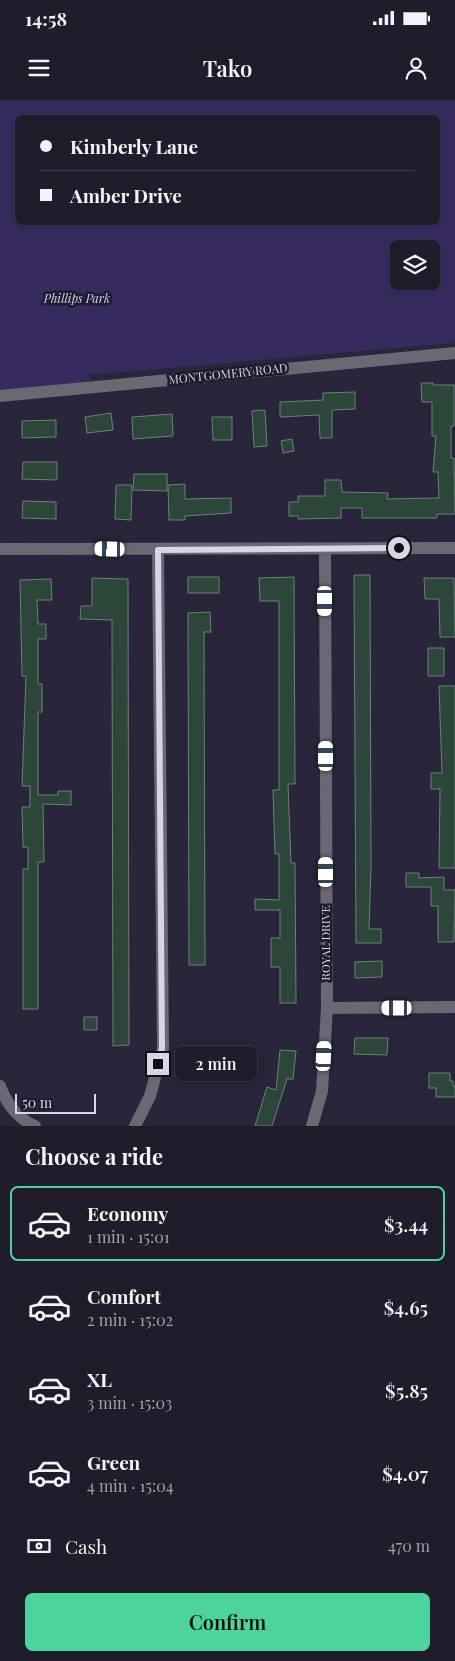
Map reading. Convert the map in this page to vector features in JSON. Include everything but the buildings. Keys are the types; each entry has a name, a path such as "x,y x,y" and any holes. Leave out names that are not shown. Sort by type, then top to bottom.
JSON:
{"street":[{"name":"MONTGOMERY ROAD","path":"0,396 455,352"},
{"path":"0,549 325,550 455,548"},
{"path":"135,1126 150,1096 162,1048 158,550"},
{"name":"ROYAL DRIVE","path":"312,1126 322,1091 327,1008 325,550"},
{"path":"327,1008 455,1007"},
{"path":"0,1086 5,1100 27,1123 35,1126"}],"green space":[{"name":"Phillips Park","path":"0,100 455,100 455,343 89,375 91,383 0,396"}],"route":[{"path":"158,1064 162,1048 158,550 399,548"}]}
